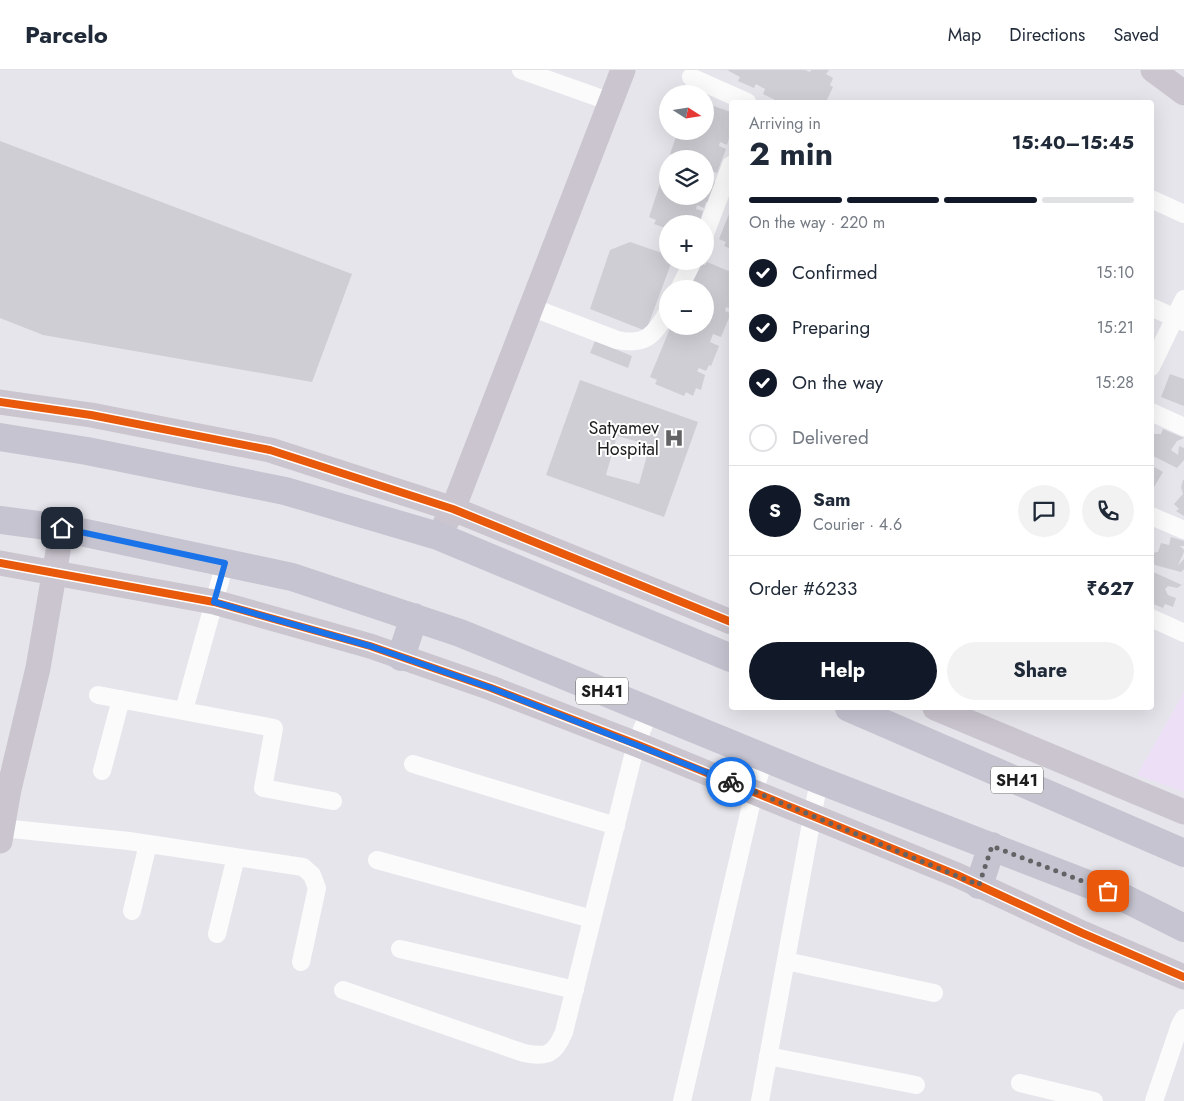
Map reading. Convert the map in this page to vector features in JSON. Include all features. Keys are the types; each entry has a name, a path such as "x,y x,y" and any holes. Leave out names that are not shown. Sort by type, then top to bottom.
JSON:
{"main road":[{"path":"0,437 87,451 284,490 438,536 729,657"},
{"name":"SH41","path":"0,520 62,528 292,577 460,632 819,780 1124,898 1184,928"},
{"path":"400,656 414,617"},
{"name":"SH41","path":"854,710 1184,853"},
{"path":"979,885 992,846"}],"street":[{"path":"521,70 610,102"},
{"path":"438,536 453,509 623,70"},
{"path":"1153,70 1184,93"},
{"path":"691,76 743,100"},
{"path":"712,215 729,170"},
{"path":"1154,200 1184,214"},
{"path":"1154,362 1179,320 1184,299"},
{"path":"531,307 617,340 630,343 638,342 650,336 659,326"},
{"path":"1154,308 1179,320"},
{"path":"0,402 91,415 270,450 453,509 729,621"},
{"path":"1154,413 1184,427"},
{"path":"1154,517 1184,530"},
{"path":"62,528 38,668 5,790 1,835 148,844 303,867 312,874 317,888 301,962"},
{"path":"0,563 214,602 400,656 491,688 813,815 979,885 1082,934 1184,977"},
{"path":"184,710 225,563"},
{"path":"686,639 699,608"},
{"path":"1154,619 1184,634"},
{"path":"98,695 274,728 263,788 333,801"},
{"path":"102,771 121,699"},
{"path":"343,990 524,1053 537,1056 549,1054 559,1045 564,1032 636,744 650,710"},
{"path":"940,710 1184,812"},
{"path":"682,1101 754,792 765,757"},
{"path":"413,764 616,826"},
{"path":"760,1101 819,780"},
{"path":"132,911 148,844"},
{"path":"217,934 236,857"},
{"path":"377,860 592,919"},
{"path":"400,949 574,990"},
{"path":"786,961 934,993"},
{"path":"1154,1101 1180,1024 1184,1018"},
{"path":"768,1056 916,1085"},
{"path":"1020,1083 1094,1101"}],"shaded area":[{"path":"1184,692 1184,792 1137,775"}],"building":[{"path":"727,70 805,70 810,72 811,70 829,70 826,74 833,78 830,85 833,87 827,100 775,100 763,94 765,89 756,84 754,88 738,81 740,77"},
{"path":"714,106 729,111 729,138 727,145 720,142 719,146 726,149 717,173 714,172 714,150 671,150 675,140 714,140"},
{"path":"0,141 352,274 312,382 43,335 0,318"},
{"path":"659,187 659,205 697,205 696,209 703,211 702,215 659,215 659,226 654,224 656,220 649,217"},
{"path":"729,214 729,248 724,246 726,242 719,239"},
{"path":"630,242 659,252 659,270 669,270 665,280 659,280 659,296 646,331 590,309 610,250"},
{"path":"714,265 729,271 729,308 726,307 725,311 729,312 729,318 721,337 714,334 714,280 691,280 695,270 714,270"},
{"path":"667,335 713,335 710,342 719,346 711,366 709,365 706,371 699,368 697,371 705,375 701,390 696,388 693,396 686,392 684,396 655,384 657,380 650,377"},
{"path":"595,341 632,356 628,368 590,353"},
{"path":"1170,374 1184,379 1184,406 1161,397"},
{"path":"580,380 698,422 664,517 546,475","holes":["617,436 650,445 639,484 606,475"]},
{"path":"1163,429 1184,438 1177,441 1171,450 1178,455 1179,446 1184,448 1184,460 1177,468 1154,456 1154,434 1161,434"},
{"path":"1154,467 1163,472 1154,487"},
{"path":"1183,480 1184,516 1176,511 1179,509 1174,504 1183,494 1181,487"},
{"path":"1171,537 1184,541 1184,546 1180,546 1184,552 1178,565 1184,559 1184,569 1181,572 1154,565 1154,553 1158,552 1161,543 1169,545"},
{"path":"1154,572 1182,585 1177,588 1168,586 1165,589 1168,595 1176,598 1173,607 1165,604 1163,608 1154,604"}],"cycle path":[{"path":"0,402 91,415 270,450 453,509 729,621"},
{"path":"0,563 214,602 370,646 491,688 636,744 957,875 1082,933 1184,977"}],"way so far":[{"path":"731,782 979,885 992,846 1108,891"}],"place":[{"name":"Satyamev Hospital","path":"674,438"}],"route":[{"path":"62,528 225,563 214,602 370,646 491,688 731,782"}]}
